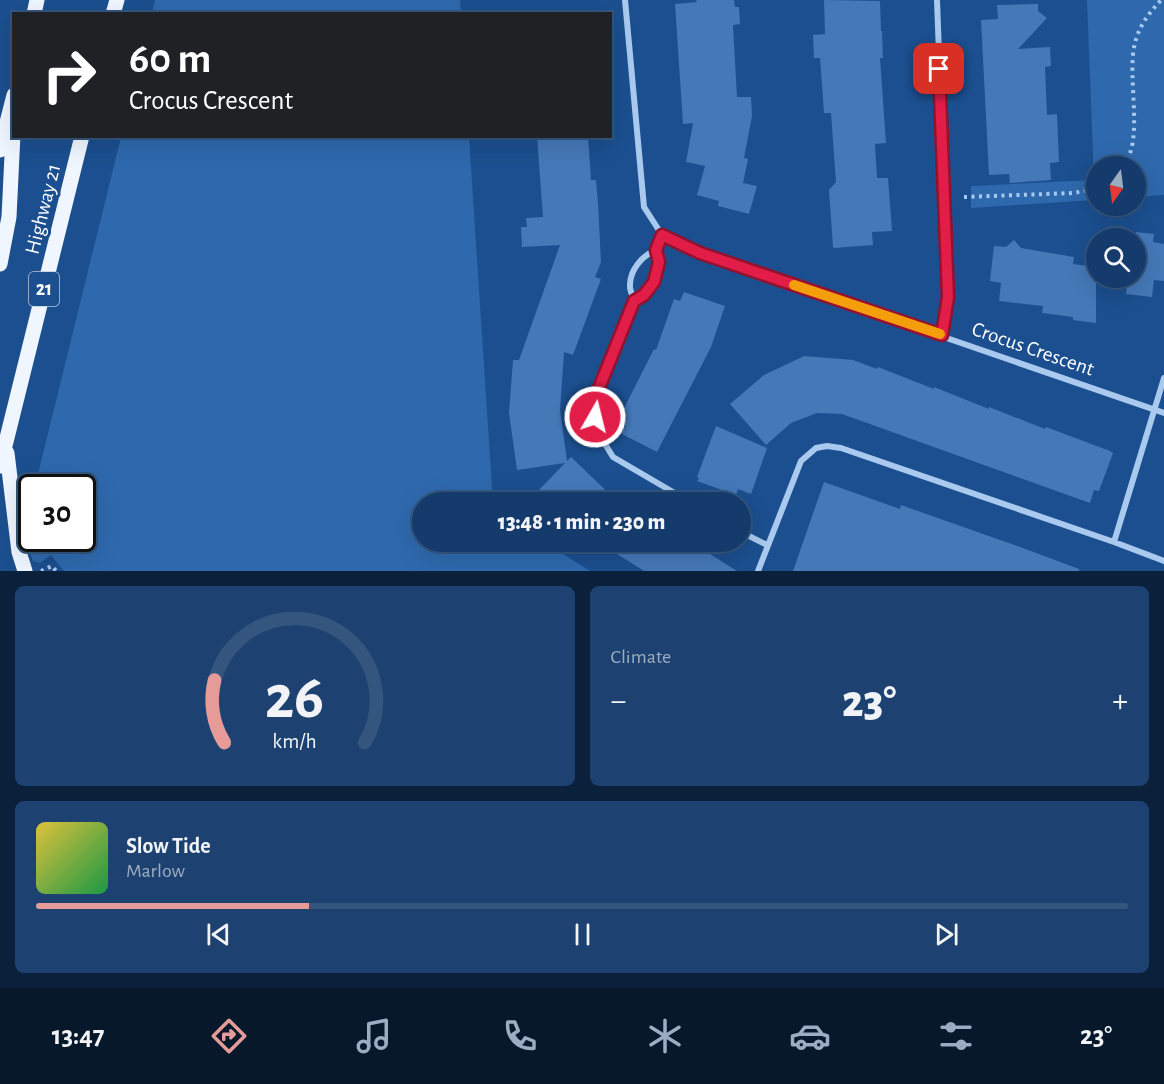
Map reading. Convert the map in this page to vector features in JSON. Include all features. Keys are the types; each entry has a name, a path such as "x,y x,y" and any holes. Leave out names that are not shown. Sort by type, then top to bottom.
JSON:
{"main road":[{"path":"0,150 12,103"},
{"path":"0,264 9,217 13,138"},
{"name":"Highway 21","path":"0,466 82,138"},
{"path":"6,442 19,552 25,571"}],"street":[{"path":"625,0 644,207 662,235 656,250 659,262 654,282 644,295 634,301"},
{"path":"937,0 948,297 942,335"},
{"name":"Crocus Crescent","path":"662,235 700,253 1164,413"},
{"path":"656,250 645,254 636,266 630,285 634,301 593,403 597,430 613,457 673,492"},
{"path":"1114,542 1164,378"},
{"path":"758,571 801,461 816,448 827,446 841,448 1164,561"},
{"path":"751,537 767,545"}],"path":[{"path":"1129,156 1133,140 1132,62 1134,44 1149,13 1161,0"},
{"path":"964,197 1086,191"},
{"path":"41,571 52,566 56,571"}],"shaded area":[{"path":"155,0 460,0 461,12 152,12"},
{"path":"1087,0 1164,0 1164,195 1146,196 1146,156 1093,156"},
{"path":"121,138 469,138 492,492 412,492 412,552 560,552 590,571 64,571 51,555 40,563 33,561 30,552 96,552 96,474 38,474"},
{"path":"1086,180 1086,201 971,208 971,186"}],"building":[{"path":"696,0 734,0 735,7 739,7 740,24 733,25 737,97 751,97 752,116 744,158 748,159 743,183 757,186 749,214 718,206 719,201 697,195 705,166 686,162 693,123 683,124 675,4 697,2"},
{"path":"824,0 880,1 883,58 880,58 886,143 875,144 877,178 888,178 892,231 872,232 873,245 833,247 829,190 836,182 831,113 824,113 820,58 814,58 813,35 825,34"},
{"path":"1038,4 1038,11 1047,18 1018,49 1050,47 1051,66 1045,67 1047,115 1057,114 1059,162 1050,163 1051,180 1010,183 1009,174 989,175 981,20 998,19 997,5"},
{"path":"537,138 588,138 591,180 596,180 601,262 595,277 601,279 573,355 564,352 560,410 567,461 571,457 608,492 537,492 565,463 517,470 509,413 513,360 519,360 560,245 522,247 521,227 527,227 526,218 543,217"},
{"path":"1146,233 1154,234 1153,242 1164,244 1164,281 1154,280 1152,297 1126,294 1127,288 1146,288"},
{"path":"1014,240 1021,248 1074,257 1073,264 1086,266 1086,288 1096,288 1096,323 1042,313 1043,306 999,301 1001,283 990,281 994,246 1006,247"},
{"path":"684,292 725,306 711,347 657,452 618,432 622,424 617,422 654,349 656,350 674,299 680,301"},
{"path":"804,356 853,360 877,369 878,367 1110,451 1113,453 1099,491 1094,490 1090,503 842,414 817,413 791,423 766,445 730,404 764,375"},
{"path":"716,426 767,448 751,494 751,492 738,489 737,492 728,492 697,481 699,478 697,477"},
{"path":"824,482 900,509 901,505 1023,548 1079,569 1079,571 793,571"},
{"path":"614,552 707,552 737,571 644,571"}],"slow traffic":[{"path":"794,285 940,334"}],"route":[{"path":"595,417 593,403 634,301 644,295 654,282 659,262 656,250 662,235 700,253 942,335 948,297 939,69"}]}
